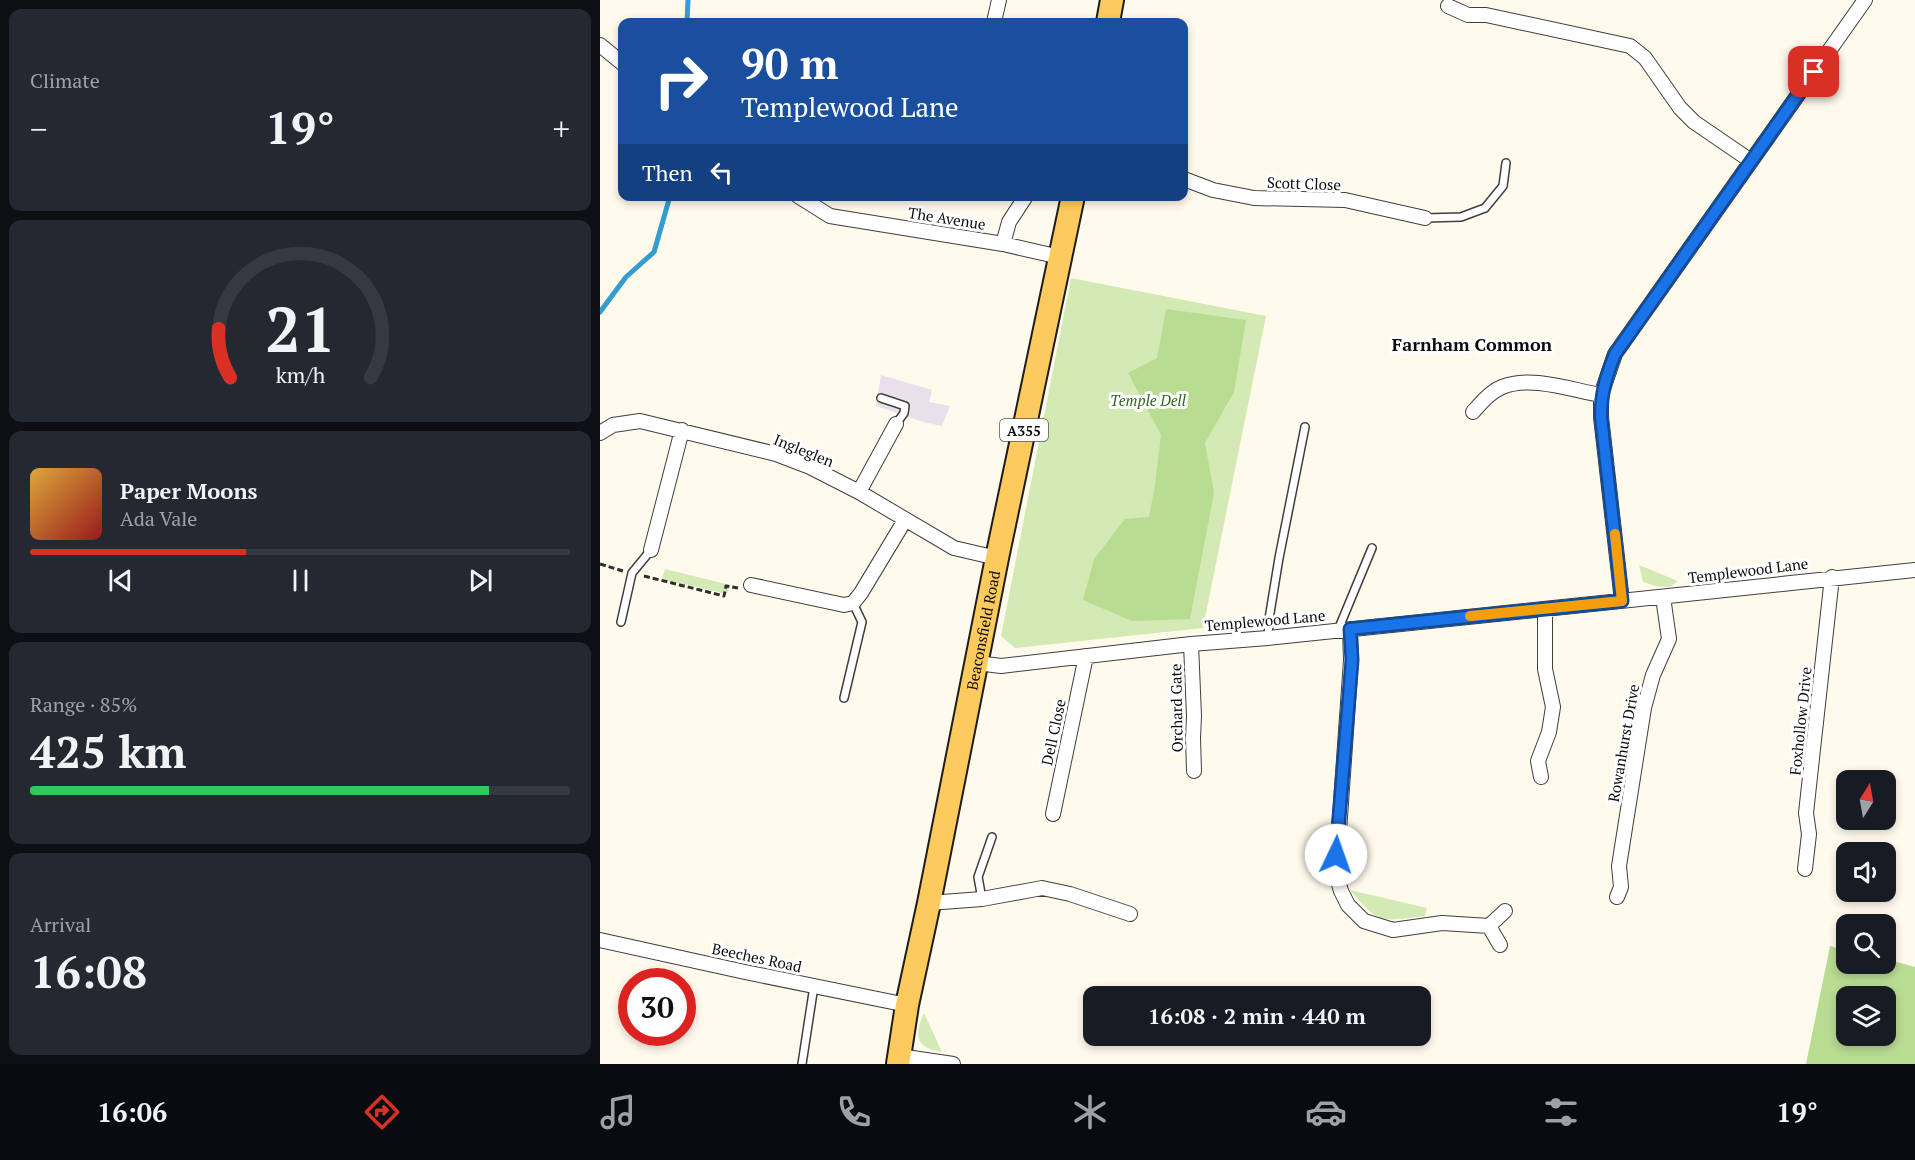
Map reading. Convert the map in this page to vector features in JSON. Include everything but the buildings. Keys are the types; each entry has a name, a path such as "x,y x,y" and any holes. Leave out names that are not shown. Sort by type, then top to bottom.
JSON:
{"main road":[{"path":"1109,18 1113,0"},
{"name":"Beaconsfield Road","path":"899,1060 907,1005 930,903 997,558 1073,201"}],"street":[{"path":"995,18 999,0"},
{"path":"1622,601 1601,417 1601,395 1615,354 1865,0"},
{"path":"1448,6 1468,15 1486,15 1630,46 1645,58 1680,108 1694,122 1751,162"},
{"path":"600,45 618,60"},
{"name":"Scott Close","path":"1188,181 1213,190 1254,198 1345,200 1425,218"},
{"name":"The Avenue","path":"806,201 830,216 1003,244 1060,257"},
{"path":"1003,244 1009,222 1023,201"},
{"path":"1473,412 1494,391 1513,384 1536,383 1601,395"},
{"name":"Ingleglen","path":"600,433 614,425 640,421 776,454 810,467 859,492 954,548 997,558"},
{"path":"859,492 896,424"},
{"path":"651,550 682,430"},
{"path":"751,585 844,605 853,603 905,520"},
{"name":"Templewood Lane","path":"977,663 1001,666 1191,644 1268,638 1915,570"},
{"name":"Foxhollow Drive","path":"1805,869 1809,834 1806,813 1832,577"},
{"name":"Rowanhurst Drive","path":"1617,897 1621,886 1619,866 1644,708 1653,675 1669,639 1663,597"},
{"path":"1541,777 1538,761 1549,732 1553,707 1545,669 1545,609"},
{"path":"1344,629 1352,660 1336,874 1348,905 1364,921 1393,930 1442,923 1489,926 1505,910"},
{"name":"Orchard Gate","path":"1191,644 1194,771"},
{"name":"Dell Close","path":"1053,814 1086,656"},
{"path":"930,903 982,899 1042,888 1070,894 1130,914"},
{"path":"1489,926 1500,945"},
{"name":"Beeches Road","path":"600,940 907,1005"},
{"path":"899,1060 946,1064"}],"lane":[{"path":"1425,218 1461,217 1485,208 1503,186 1506,163"},
{"path":"881,398 905,406 896,424"},
{"path":"1268,638 1277,568 1305,427"},
{"path":"1344,629 1372,548"},
{"path":"621,622 632,573 651,550"},
{"path":"844,698 862,622 853,603"},
{"path":"982,899 978,877 992,837"},
{"path":"802,1064 814,986"}],"path":[{"path":"600,564 724,596 726,586 737,588 751,585"}],"shaded area":[{"path":"881,375 932,390 929,402 950,406 942,426 876,406"}],"green space":[{"name":"Temple Dell","path":"1071,278 1266,316 1203,628 1015,648 1001,636"},
{"path":"1166,309 1246,320 1234,392 1205,443 1214,493 1190,619 1132,621 1083,600 1094,559 1125,519 1149,517 1161,435 1128,373 1157,358"},
{"path":"1639,565 1678,581 1670,587 1643,582"},
{"path":"665,569 730,585 727,594 662,579"},
{"path":"1350,890 1427,908 1425,916 1382,918 1368,910"},
{"path":"1830,946 1836,948 1836,974 1896,974 1896,962 1915,967 1915,1064 1806,1064"},
{"path":"924,1013 942,1052 926,1047 919,1039 919,1028"}],"waterway":[{"path":"687,18 688,0"},
{"path":"600,312 626,277 654,252 669,201"}],"slow traffic":[{"path":"1470,616 1622,601 1615,534"}],"district":[{"name":"Farnham Common","path":"1472,344"}],"route":[{"path":"1336,855 1352,660 1350,629 1622,601 1601,417 1601,395 1606,377 1615,354 1814,72"}]}
